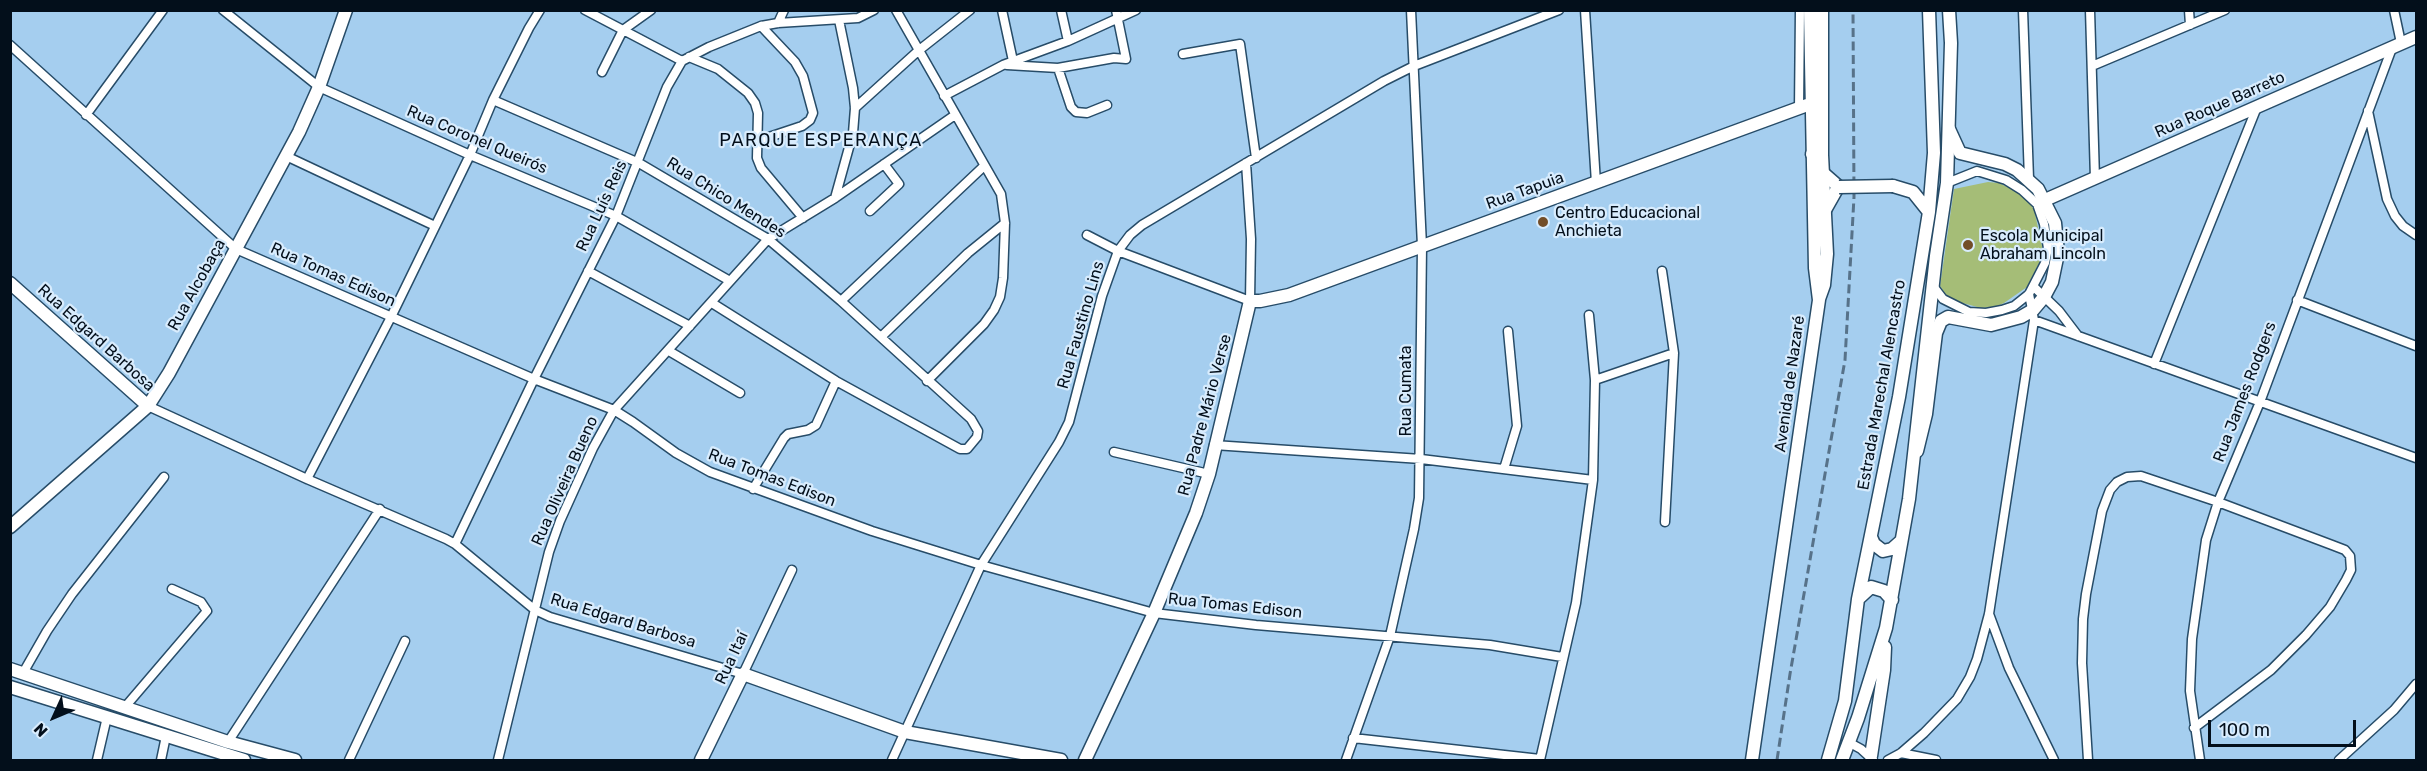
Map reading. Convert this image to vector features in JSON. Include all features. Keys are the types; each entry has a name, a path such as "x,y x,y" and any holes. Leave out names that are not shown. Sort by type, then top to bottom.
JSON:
{"main road":[{"name":"Rua Alcobaça","path":"11,526 148,406 169,373 286,156 319,87 346,10"},
{"name":"Avenida de Nazaré","path":"1752,760 1819,300 1815,268 1812,154 1804,107 1810,10"},
{"path":"1819,300 1824,285 1827,254 1822,173 1822,10"},
{"name":"Estrada Marechal Alencastro","path":"1828,760 1845,701 1858,599 1899,397 1929,212 1934,153 1929,10"},
{"name":"Estrada Marechal Alencastro","path":"1842,760 1850,743 1886,628 1913,464 1936,256 1947,183 1949,10"},
{"name":"Rua Roque Barreto","path":"2041,202 2416,37"},
{"name":"Rua Tapuia","path":"1250,301 1289,295 1804,107"},
{"path":"1949,129 1960,153 2005,164 2029,179 2055,223 2058,253 2052,282 2034,315"},
{"path":"1812,154 1822,173 1838,187 1893,186 1913,192 1929,212"},
{"path":"1825,210 1838,187"},
{"name":"Rua Edgard Barbosa","path":"10,283 148,406"},
{"name":"Rua Padre Mário Verse","path":"1085,760 1154,613 1196,513 1209,474 1214,445 1250,301"},
{"name":"Estrada Marechal Alencastro","path":"1913,464 1924,424 1936,333 1941,321 1948,317 1991,325 2034,315"},
{"path":"1871,537 1874,544 1883,551 1892,549 1901,542"},
{"path":"1858,599 1871,587 1884,591 1892,600"},
{"path":"1872,758 1884,670 1886,628"},
{"path":"10,669 228,742 295,760"},
{"name":"Rua Edgard Barbosa","path":"742,674 905,732 1061,760"},
{"name":"Rua Itaí","path":"701,760 742,674"},
{"path":"10,687 228,758 244,760"}],"street":[{"path":"86,115 163,10"},
{"name":"Rua Coronel Queirós","path":"223,10 319,87 470,155 616,216 730,281"},
{"path":"307,479 391,317 470,155 493,100 540,10"},
{"path":"585,10 686,59 718,69 748,93 758,113 757,158 760,168 803,218"},
{"path":"602,72 623,30 651,10"},
{"path":"778,22 784,10"},
{"path":"686,59 778,22 839,20 865,16 874,10"},
{"path":"896,10 1001,194 1005,223 1003,278 1000,297 994,310 984,324 927,381"},
{"path":"855,108 918,51 970,10"},
{"path":"1002,10 1013,61"},
{"path":"1061,10 1068,40"},
{"path":"944,96 1003,65 1068,40 1117,15 1136,10"},
{"name":"Rua Cumata","path":"1346,760 1390,636 1414,529 1421,459 1422,246 1411,10"},
{"name":"Rua Faustino Lins","path":"892,760 981,565 1059,442 1069,422 1102,296 1118,251 1130,235 1143,225 1384,81 1413,66 1559,10"},
{"path":"1585,10 1596,183"},
{"name":"Avenida de Nazaré","path":"1800,10 1804,107"},
{"path":"2023,10 2029,179"},
{"path":"2090,10 2095,178"},
{"path":"2189,10 2190,25"},
{"path":"2092,66 2224,10"},
{"path":"2394,10 2396,46"},
{"path":"1003,65 1058,68 1114,58 1126,59 1117,15"},
{"path":"835,198 853,133 855,108 839,20"},
{"path":"757,141 802,126 810,120 813,113 803,76 795,62 761,27"},
{"path":"1183,54 1240,44 1256,158"},
{"name":"Rua Tomas Edison","path":"10,45 236,249 534,379 614,410 692,464 753,489 872,531 981,565 1154,613 1256,625 1490,645 1562,657"},
{"name":"Rua James Rodgers","path":"2200,760 2190,691 2192,639 2206,540 2218,502 2260,402 2368,111 2396,46"},
{"name":"Rua Luís Reis","path":"455,544 616,216 639,163 667,87 686,59"},
{"path":"1058,68 1071,107 1076,112 1087,113 1107,105"},
{"name":"Rua Chico Mendes","path":"493,100 639,163 768,239 841,301 975,424 977,437 970,446 964,450 960,449 836,381"},
{"path":"2154,364 2256,107"},
{"path":"2368,111 2387,199 2403,226 2416,235"},
{"name":"Rua Oliveira Bueno","path":"498,760 544,568 560,521 593,448 614,410 768,239 835,198 955,115"},
{"path":"1933,286 1943,299 1969,312 1986,313 2013,306 2032,291 2045,263 2048,249 2041,202 2006,180 1977,171 1960,153"},
{"path":"286,156 435,226"},
{"name":"Rua Padre Mário Verse","path":"1246,163 1251,239 1250,301"},
{"path":"870,211 899,184 884,164"},
{"path":"841,301 984,167"},
{"path":"1947,183 1977,171"},
{"path":"881,337 968,253 1005,223"},
{"path":"1087,236 1118,251 1250,301"},
{"path":"1662,271 1674,353 1665,522"},
{"path":"588,272 690,326"},
{"path":"2032,291 2044,297 2059,311 2078,336"},
{"path":"1888,760 1901,753 1924,733 1961,692 1977,659 1989,614 2034,315 2032,291"},
{"path":"2297,300 2415,345"},
{"path":"712,303 836,381 816,425 807,430 788,434 784,438 753,489"},
{"path":"1353,738 1540,760 1576,603 1593,480 1595,380 1589,315"},
{"path":"2034,315 2078,336 2416,458"},
{"path":"1504,469 1516,426 1508,331"},
{"path":"669,351 740,393"},
{"path":"1595,380 1674,353"},
{"name":"Rua Edgard Barbosa","path":"148,406 455,544 535,610 742,674"},
{"path":"1214,445 1421,459 1593,480"},
{"path":"1114,452 1209,474"},
{"path":"2088,760 2082,663 2083,620 2096,538 2110,490 2117,482 2127,477 2141,476 2218,502 2345,550 2350,556 2351,570 2330,607 2271,670 2194,728"},
{"path":"23,674 47,630 72,594 164,477"},
{"path":"228,742 380,509"},
{"name":"Rua Itaí","path":"742,674 792,570"},
{"path":"125,707 207,611 201,602 172,589"},
{"path":"1989,614 2017,686 2054,760"},
{"path":"349,760 405,641"},
{"path":"2339,760 2394,710 2416,684"},
{"path":"98,760 107,717"},
{"path":"161,760 165,736"},
{"path":"1850,743 1872,758"},
{"path":"1901,753 1935,760"}],"green space":[{"path":"1988,182 1999,183 2026,199 2034,209 2042,246 2040,261 2027,287 2004,303 1995,307 1981,308 1955,301 1946,295 1940,286 1954,189"}],"railway":[{"path":"1777,760 1845,360 1854,197 1853,10"}],"place":[{"name":"Centro Educacional Anchieta","path":"1543,222"},
{"name":"Escola Municipal Abraham Lincoln","path":"1968,245"}],"district":[{"name":"PARQUE ESPERANÇA","path":"821,141"}]}
